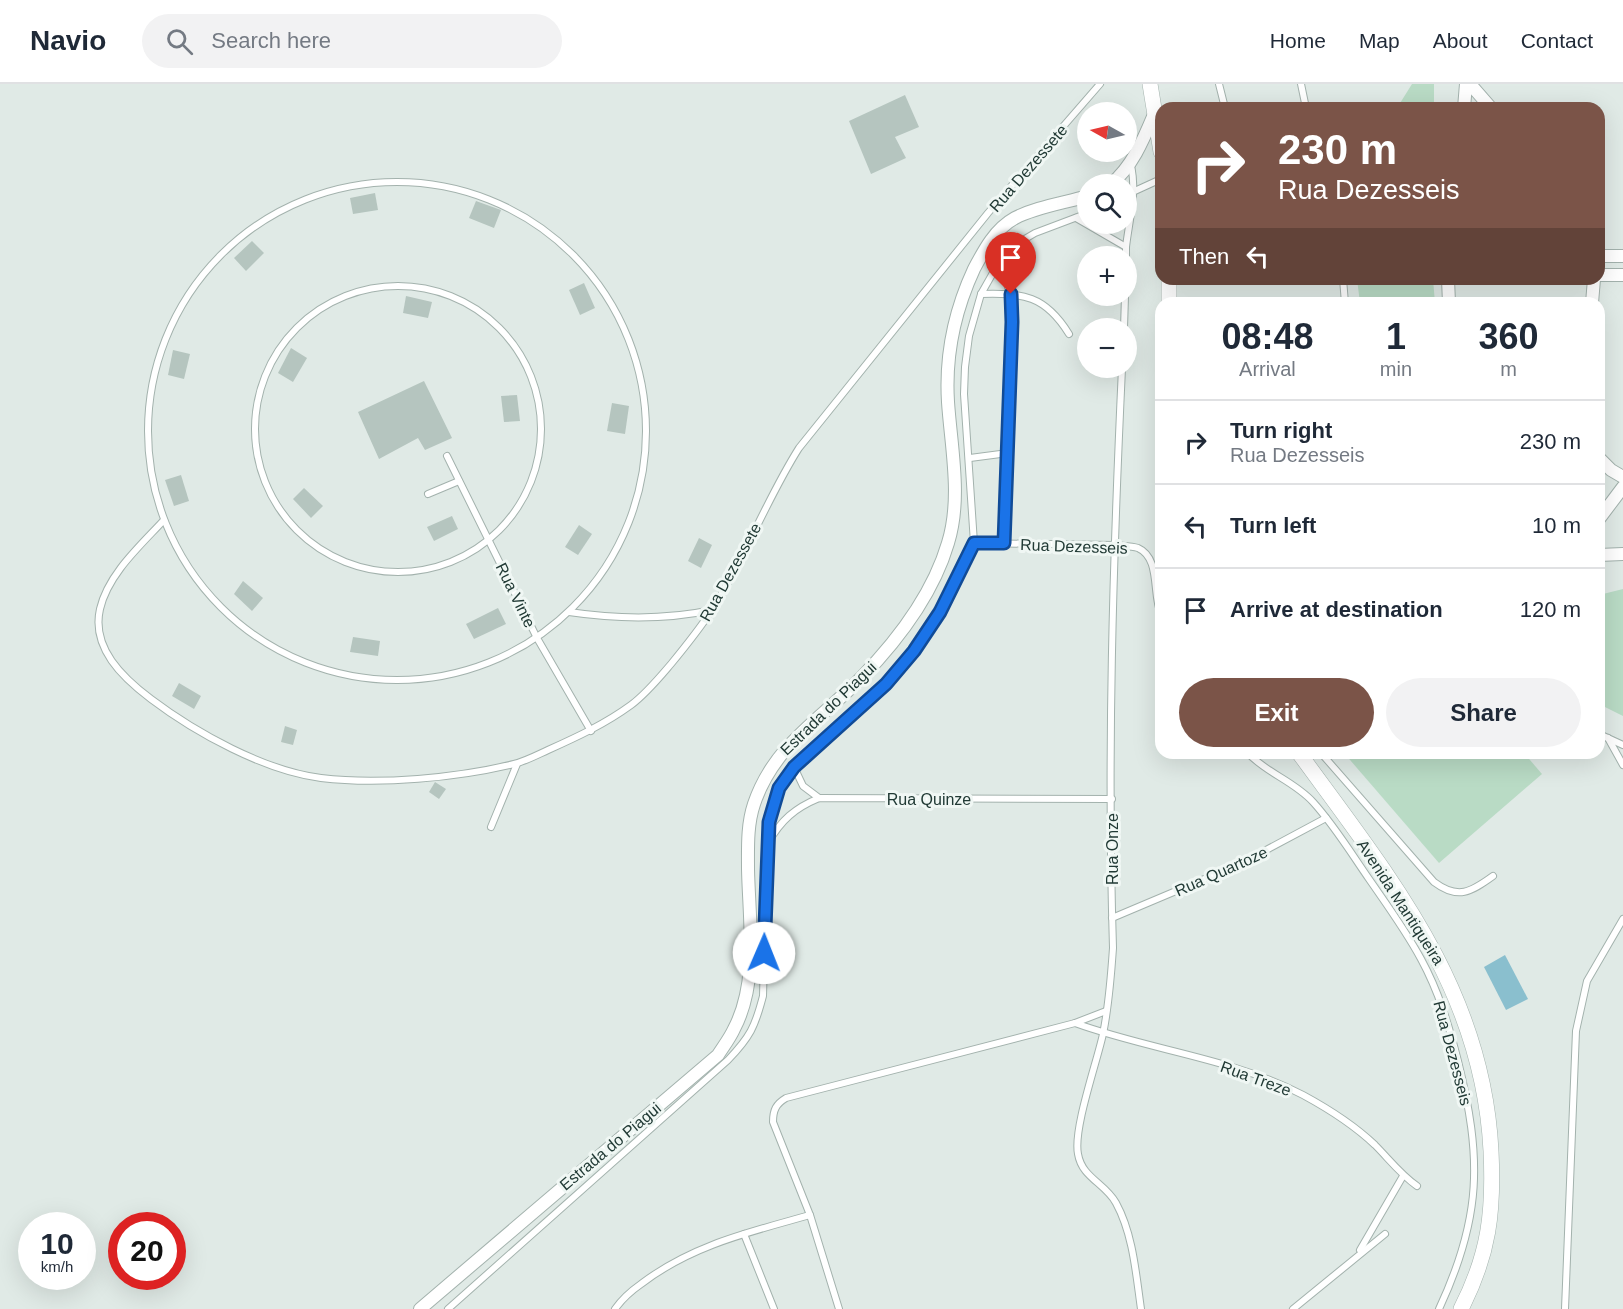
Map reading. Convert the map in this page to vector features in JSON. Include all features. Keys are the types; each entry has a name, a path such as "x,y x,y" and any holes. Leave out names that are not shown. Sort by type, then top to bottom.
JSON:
{"street":[{"path":"1137,151 1155,112 1150,84"},
{"path":"1464,102 1466,84"},
{"path":"1470,84 1486,102"},
{"path":"1122,174 1130,162"},
{"name":"Estrada do Piagui","path":"420,1309 717,1055 734,1029 743,1006 749,979 748,838 753,807 763,780 779,754 860,679 891,645 938,572 949,542 954,516 954,491 947,368 957,307 985,248 999,231 1014,219 1077,199"},
{"path":"1605,256 1623,256"},
{"path":"1605,275 1623,275"},
{"path":"1605,464 1623,477"},
{"path":"1605,511 1623,487"},
{"path":"1605,555 1623,554"},
{"name":"Avenida Mantiqueira","path":"1303,759 1371,851 1419,923 1446,973 1465,1017 1480,1065 1490,1119 1491,1212 1486,1246 1477,1277 1461,1309"}],"lane":[{"name":"Rua Dezessete","path":"164,520 125,564 108,590 100,609 99,626 103,644 112,663 130,683 169,713 212,739 268,764 320,777 391,780 457,774 517,764 591,731 633,704 657,680 712,610 740,560 778,480 799,448 988,213 1100,84"},
{"path":"1219,84 1224,102"},
{"path":"1301,84 1305,102"},
{"path":"1130,162 1134,174"},
{"path":"411,181 452,186 491,199 528,218 561,242 590,272 613,306 631,344 639,374 646,425 644,467 634,507 618,545 602,572 569,612 537,638 498,660 455,674 411,681 366,680 322,670 271,646 243,628 210,597 183,560 164,520 153,480 148,439 150,397 159,357 174,318 196,283 223,252 255,225 291,204 320,193 370,182 411,181"},
{"path":"1137,191 1155,183"},
{"path":"448,1309 728,1060 748,1038 757,1019 763,996 767,846 769,822 779,788 794,767 886,684 914,651 940,612 974,543 964,394 969,336 981,294 998,264 1013,246 1035,233 1076,218 1124,246"},
{"path":"998,264 1007,278 1011,294 1004,543"},
{"path":"412,286 448,295 481,312 508,338 528,369 537,396 541,443 532,479 515,513 489,540 458,560 422,571 385,572 348,564 315,547 288,521 268,489 257,453 256,416 264,380 282,346 307,319 339,299 374,288 412,286"},
{"path":"981,294 1031,297 1046,305 1059,318 1069,334"},
{"name":"Rua Onze","path":"1122,378 1114,545 1113,957 1103,1033 1084,1110 1077,1152 1087,1175 1104,1187 1116,1202 1125,1224 1141,1309"},
{"path":"970,458 1008,453"},
{"name":"Rua Vinte","path":"447,456 537,638 591,731"},
{"path":"428,494 459,481"},
{"name":"Rua Dezesseis","path":"974,543 1114,545 1137,548 1151,561 1155,595"},
{"path":"569,612 592,615 684,616 712,610"},
{"path":"1605,737 1623,745"},
{"path":"1608,738 1623,765"},
{"name":"Rua Dezesseis","path":"1255,759 1269,771 1299,789 1326,818 1421,958 1445,1012 1473,1129 1475,1169 1466,1241 1456,1273 1439,1309"},
{"path":"1326,759 1434,882 1447,891 1462,894 1493,876"},
{"path":"491,827 517,764"},
{"path":"794,767 803,786 819,798"},
{"name":"Rua Quinze","path":"767,846 784,818 802,805 819,798 1112,799"},
{"name":"Rua Quartoze","path":"1112,918 1240,864 1326,818"},
{"path":"1565,1309 1576,1031 1587,981 1623,919"},
{"path":"839,1309 810,1215 773,1122 775,1107 779,1102 786,1098 1075,1023 1106,1011"},
{"name":"Rua Treze","path":"1075,1023 1103,1033 1272,1080 1345,1121 1373,1143 1403,1176 1417,1186"},
{"path":"1357,1256 1390,1203 1403,1176"},
{"path":"615,1309 626,1296 682,1257 708,1245 810,1215"},
{"path":"744,1234 774,1309"},
{"path":"1293,1309 1385,1234"}],"green space":[{"path":"1412,84 1434,84 1434,102 1401,102"},
{"path":"1358,285 1434,285 1434,297 1359,297"},
{"path":"1623,589 1623,716 1605,707 1605,594"},
{"path":"1349,759 1529,759 1542,774 1439,863"}],"water":[{"path":"1505,955 1528,999 1506,1010 1484,967"}],"building":[{"path":"905,95 919,127 895,137 906,158 871,174 849,121"},
{"path":"375,193 378,210 353,214 350,198"},
{"path":"476,201 501,210 494,228 469,218"},
{"path":"252,241 264,253 246,271 234,258"},
{"path":"584,283 595,308 580,315 569,290"},
{"path":"406,296 432,302 428,318 403,313"},
{"path":"291,348 307,358 293,382 278,373"},
{"path":"173,350 190,354 184,379 168,375"},
{"path":"424,381 452,438 425,450 418,438 379,459 358,412"},
{"path":"517,395 520,421 504,422 501,396"},
{"path":"612,403 629,406 625,434 607,431"},
{"path":"181,475 189,501 174,506 165,480"},
{"path":"304,488 323,506 311,518 293,499"},
{"path":"452,516 458,529 434,541 427,527"},
{"path":"579,525 592,534 578,555 565,547"},
{"path":"699,538 712,545 701,568 688,561"},
{"path":"243,581 263,598 252,611 234,594"},
{"path":"498,608 506,624 474,639 466,624"},
{"path":"353,637 380,641 378,656 350,652"},
{"path":"179,683 201,696 194,709 172,696"},
{"path":"285,726 297,730 293,745 281,742"},
{"path":"435,782 446,789 439,799 429,792"}],"route":[{"path":"764,953 769,822 779,788 794,767 886,684 914,651 940,612 974,543 1004,543 1009,437 1011,294"}]}
